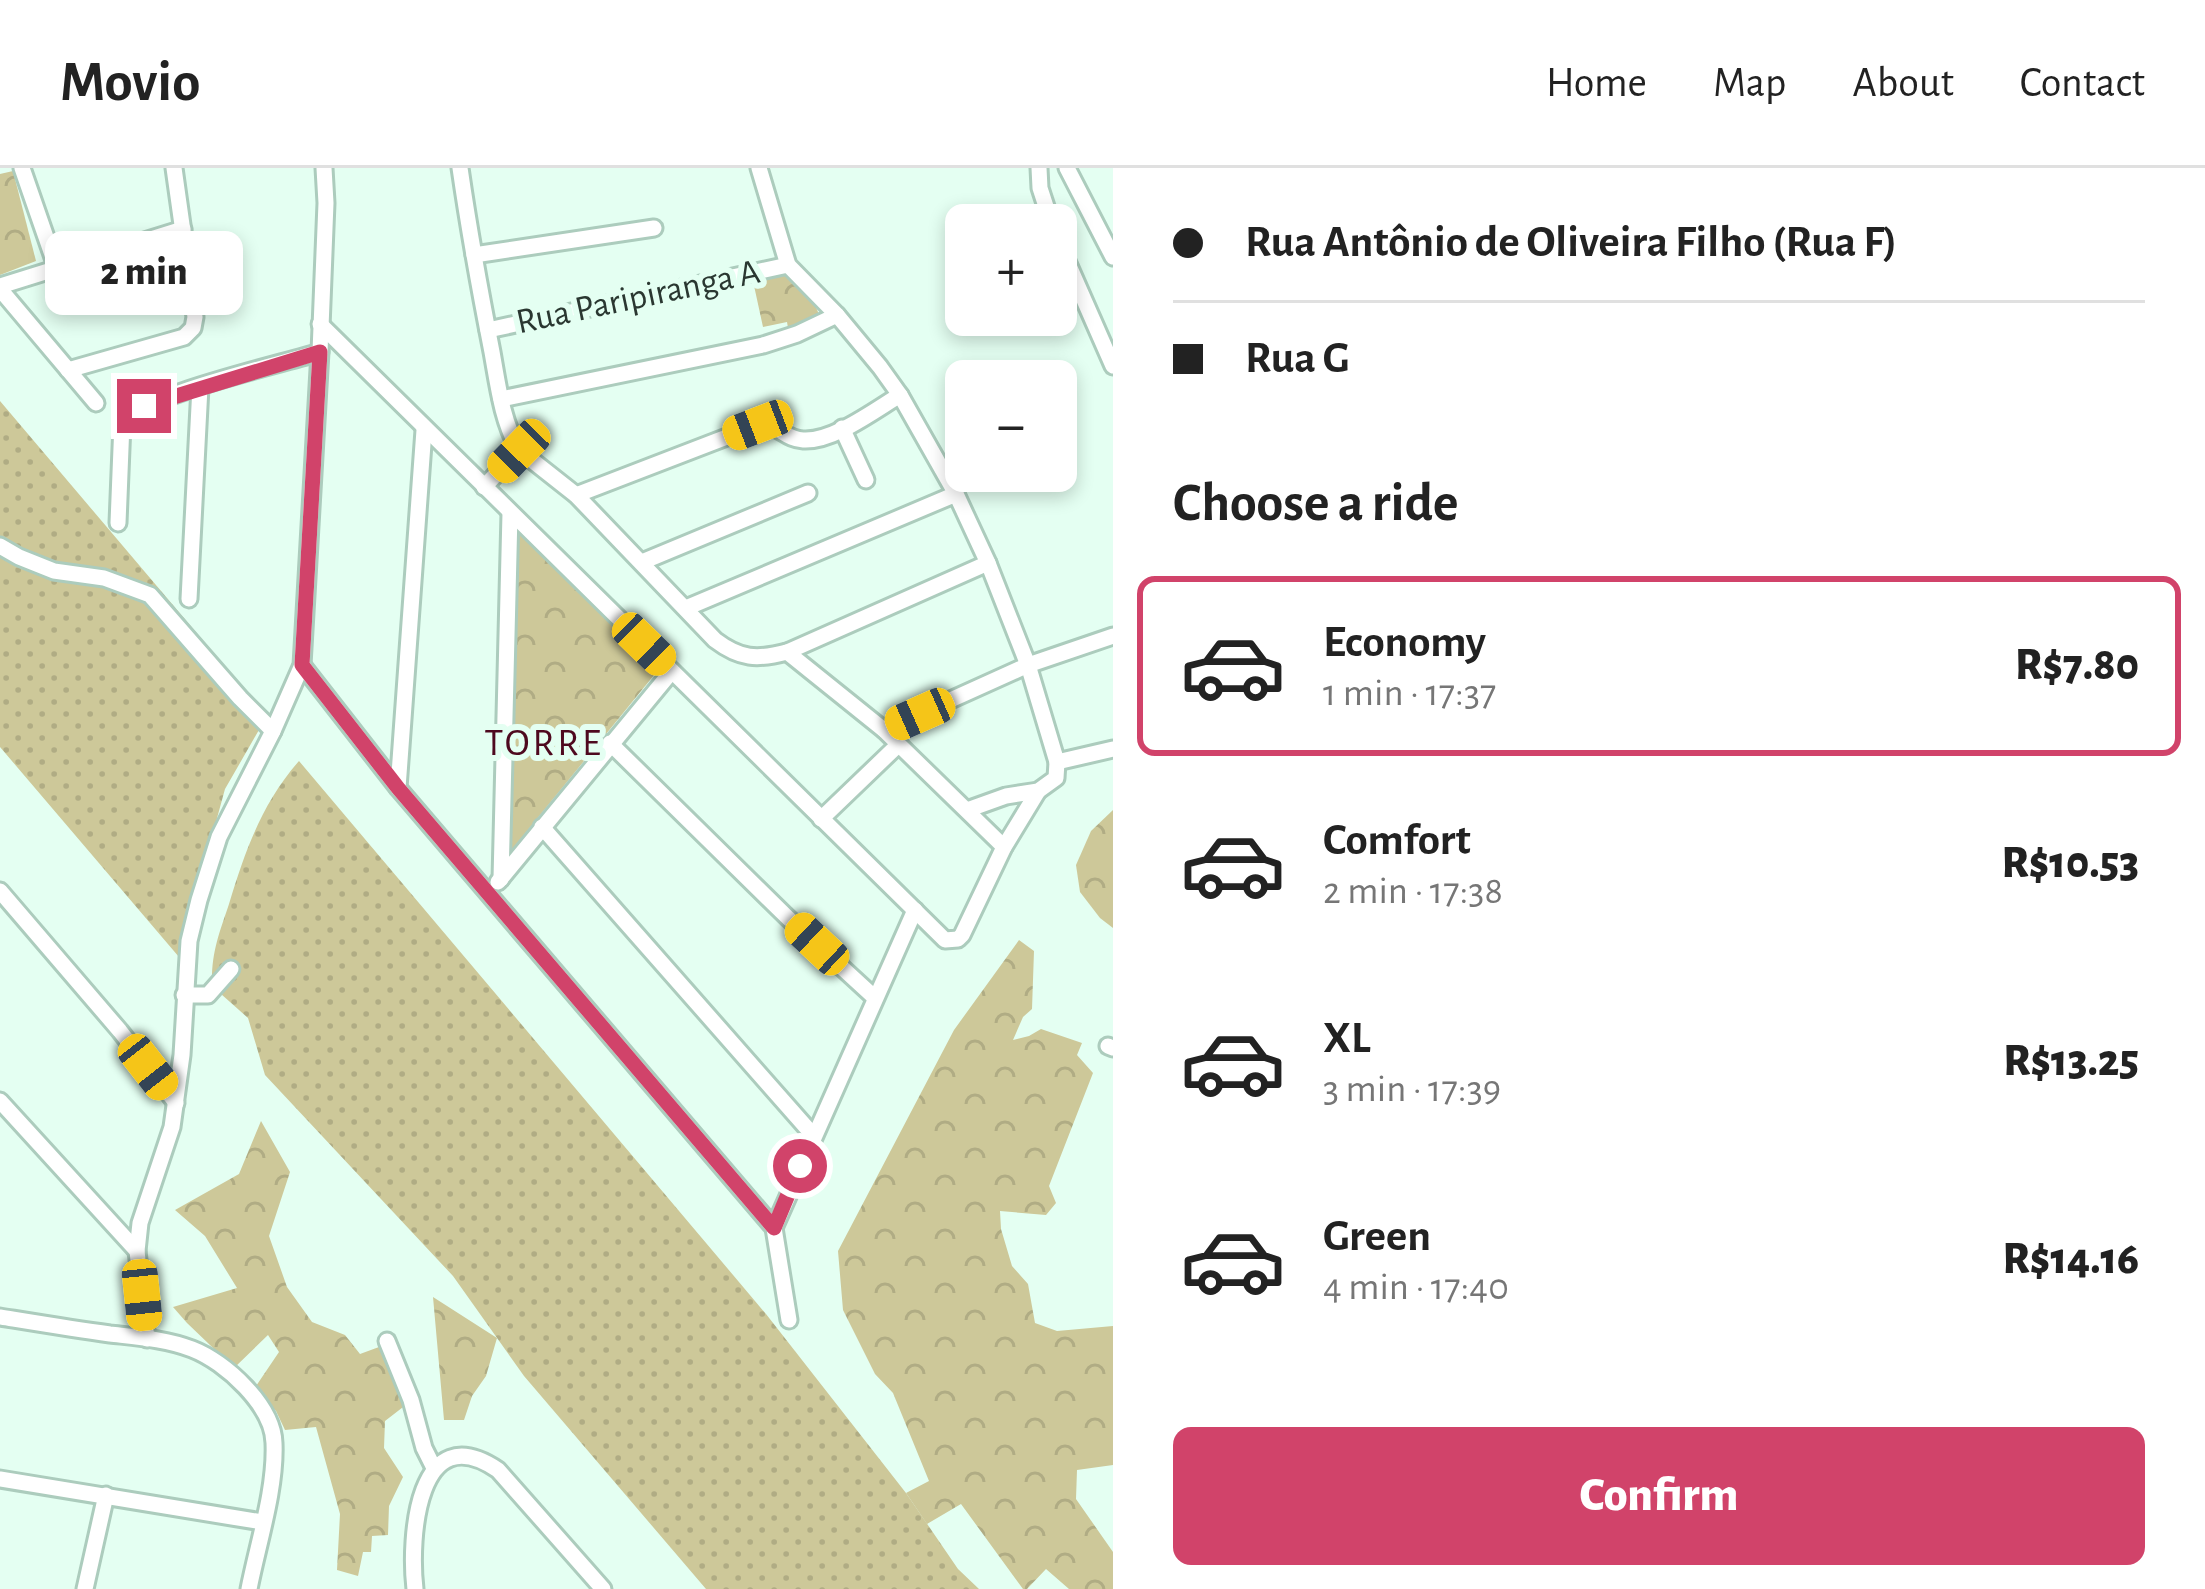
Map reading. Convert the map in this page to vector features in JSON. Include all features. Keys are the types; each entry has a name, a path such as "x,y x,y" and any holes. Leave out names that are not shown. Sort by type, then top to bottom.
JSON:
{"street":[{"path":"22,168 57,269"},
{"path":"68,370 184,337 194,328 174,168"},
{"path":"147,1339 137,1251 140,1223 166,1149 176,1103 189,941 219,836 302,665 320,352 324,168"},
{"path":"460,168 501,399 519,451 576,495 732,653 767,657 787,652 988,563"},
{"path":"320,324 945,940 958,939 1004,847 1044,787 1056,778 1058,762 1028,665 956,494 900,395 837,315 788,265 759,168"},
{"path":"1039,168 1045,204"},
{"path":"1067,168 1113,257"},
{"path":"474,255 654,228"},
{"path":"96,403 0,288 183,230"},
{"name":"Rua Paripiranga A","path":"488,330 788,265"},
{"path":"1077,284 1113,366"},
{"path":"501,399 763,346 837,315"},
{"path":"118,523 122,423 130,413 320,352"},
{"path":"189,599 200,387"},
{"path":"576,495 758,425 770,424 790,438 807,441 842,428 900,395"},
{"path":"842,428 866,480"},
{"path":"398,788 424,430"},
{"path":"484,487 519,451"},
{"path":"642,562 808,493"},
{"path":"686,608 956,494"},
{"path":"501,879 510,513"},
{"path":"0,546 54,571 104,578 150,595 273,731"},
{"path":"884,730 1028,665 1113,636"},
{"path":"787,652 884,730 1004,847"},
{"path":"302,665 398,788 774,1228 789,1320"},
{"path":"488,893 672,671"},
{"path":"610,743 874,997"},
{"path":"821,819 898,745"},
{"path":"1058,762 1113,749"},
{"path":"967,810 1044,787"},
{"path":"542,827 813,1136"},
{"path":"0,891 176,1103"},
{"path":"774,1228 914,910"},
{"path":"184,995 208,995 231,969"},
{"path":"0,1101 137,1251"},
{"path":"0,1317 193,1349 234,1377 266,1410 274,1442 270,1490 249,1589"},
{"path":"387,1341 434,1468"},
{"path":"415,1589 415,1520 434,1468 445,1460 469,1456 498,1470 602,1589"},
{"path":"0,1479 262,1522"},
{"path":"85,1589 106,1495"}],"green space":[{"path":"13,171 36,261 0,275 0,174"},
{"path":"783,274 806,292 820,318 789,334 787,322 763,327 753,281"},
{"path":"0,401 267,716 225,789 179,957 0,747"},
{"path":"514,526 659,669 510,852"},
{"path":"299,761 766,1314 906,1493 958,1569 979,1589 706,1589 524,1376 453,1276 265,1075 248,1018 212,986 213,963 256,828"},
{"path":"1113,810 1113,928 1080,892 1076,865 1091,831"},
{"path":"1019,940 1034,951 1032,1009 1013,1040 1041,1029 1082,1043 1077,1055 1093,1073 1049,1186 1056,1203 1046,1215 1000,1211 1001,1229 1012,1266 1028,1284 1035,1323 1057,1331 1113,1326 1113,1465 1077,1470 1076,1499 1113,1552 1113,1589 1069,1589 1046,1569 1023,1589 961,1504 927,1524 906,1493 929,1481 893,1393 875,1374 843,1310 838,1251 954,1030"},
{"path":"261,1121 290,1172 269,1236 287,1287 312,1322 345,1335 360,1354 379,1347 407,1404 385,1421 384,1448 403,1477 389,1506 388,1535 372,1536 371,1552 363,1552 358,1576 337,1570 340,1514 316,1427 285,1430 276,1411 254,1389 279,1352 268,1335 234,1368 173,1307 237,1288 205,1236 175,1210 239,1174"},
{"path":"433,1297 497,1338 486,1376 464,1420 444,1420"}],"district":[{"name":"TORRE","path":"544,743"}],"route":[{"path":"144,406 320,352 302,665 398,788 774,1228 800,1166"}]}
